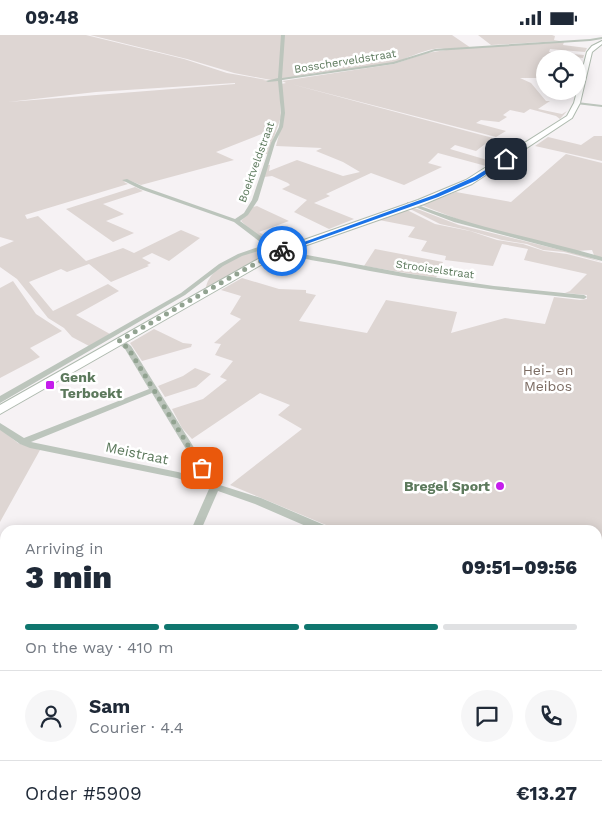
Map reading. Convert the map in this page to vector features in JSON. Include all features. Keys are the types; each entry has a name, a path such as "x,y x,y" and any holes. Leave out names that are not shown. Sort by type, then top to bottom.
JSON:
{"main road":[{"path":"0,410 249,267 282,251 476,179 570,117 579,103 590,52 599,44"}],"street":[{"name":"Boektveldstraat","path":"282,251 267,246 246,227 236,221 246,214 255,199 273,143 281,127 283,106 280,80 283,35"},
{"path":"590,40 602,38"},
{"name":"Bosscherveldstraat","path":"280,80 394,63 435,50 590,40"},
{"path":"590,40 592,44 599,44"},
{"path":"268,81 280,80"},
{"path":"579,103 602,106"},
{"path":"125,180 142,188 236,221"},
{"path":"411,204 473,227 588,252 602,259"},
{"path":"0,400 183,294 226,262 267,246"},
{"name":"Strooiselstraat","path":"282,251 396,274 501,289 584,297"},
{"path":"119,341 128,348 203,469 200,482"},
{"path":"24,443 153,390"},
{"name":"Meistraat","path":"0,426 24,443 178,475 258,501 313,525"},
{"path":"198,525 215,487"}],"green space":[{"path":"0,35 86,35 184,59 227,73 267,80 263,81 271,80 234,73 187,59 90,35 452,35 471,48 564,42 563,45 587,48 586,50 536,50 536,78 520,78 531,83 536,89 536,100 550,101 538,109 562,114 567,111 560,119 556,116 530,109 524,113 510,110 503,115 507,117 499,122 481,120 476,123 506,131 496,137 291,84 493,138 476,151 455,145 450,149 494,162 486,166 438,153 428,163 442,167 404,185 371,173 326,194 330,196 314,203 354,219 329,229 294,212 307,200 282,189 290,185 288,183 272,176 264,177 268,165 270,165 269,171 297,160 343,176 360,172 343,162 316,151 322,148 276,146 284,116 281,84 286,83 282,81 394,64 427,53 446,50 428,50 394,63 380,66 307,74 279,81 281,117 268,154 265,154 272,134 264,133 216,152 234,160 141,185 128,180 124,182 128,184 25,215 27,219 38,216 86,261 123,248 134,253 181,230 200,238 169,261 152,253 142,258 151,263 147,265 149,266 111,282 89,264 67,272 61,269 29,282 53,311 108,284 119,291 76,315 110,334 89,346 72,337 64,328 48,318 17,279 0,267 0,247 14,241 0,237","holes":["235,83 235,84 8,102 96,92"]},
{"path":"478,35 552,35 555,36 554,40 560,41 491,45"},
{"path":"594,136 602,136 602,161 535,146 548,137 581,145"},
{"path":"566,154 602,163 602,258 594,255 592,250 577,251 478,227 421,205 456,192 511,202"},
{"path":"135,187 143,191 103,204 124,214 106,221 134,233 113,242 66,209"},
{"path":"257,206 289,221 259,232 267,237 261,239 241,221 253,207"},
{"path":"412,207 459,225 585,256 602,262 564,252 543,250 527,244 502,240 440,224 410,209"},
{"name":"Hei- en Meibos","path":"407,210 435,224 470,231 497,240 523,244 544,251 567,254 602,263 602,525 326,525 230,485 302,429 278,415 290,405 260,393 192,439 182,428 172,409 203,399 227,380 220,377 233,361 215,355 221,344 214,343 241,319 230,314 241,296 221,290 242,278 279,289 306,290 306,293 316,295 299,321 367,333 386,300 457,312 451,333 505,318 545,324 554,297 587,299 587,295 565,293 570,291 587,274 524,260 528,249 502,244 493,266 445,260 446,256 421,251 427,241 408,237 415,227 379,220"},
{"path":"268,248 272,251 270,254 208,288 206,287 209,279 222,265 250,252"},
{"path":"375,249 443,262 436,278 364,266"},
{"path":"13,281 36,314 62,331 30,348 40,357 0,378 0,288"},
{"path":"154,329 183,343 192,344 191,347 142,361 130,343"},
{"path":"195,368 211,374 196,387 165,397 158,386 183,376"},
{"path":"0,429 18,443 40,450 0,522"}],"way so far":[{"path":"202,468 128,348 119,341 249,267 282,251"}],"place":[{"name":"Genk Terboekt","path":"50,385"},
{"name":"Bregel Sport","path":"500,486"}],"route":[{"path":"282,251 436,196 476,179 506,159"}]}
